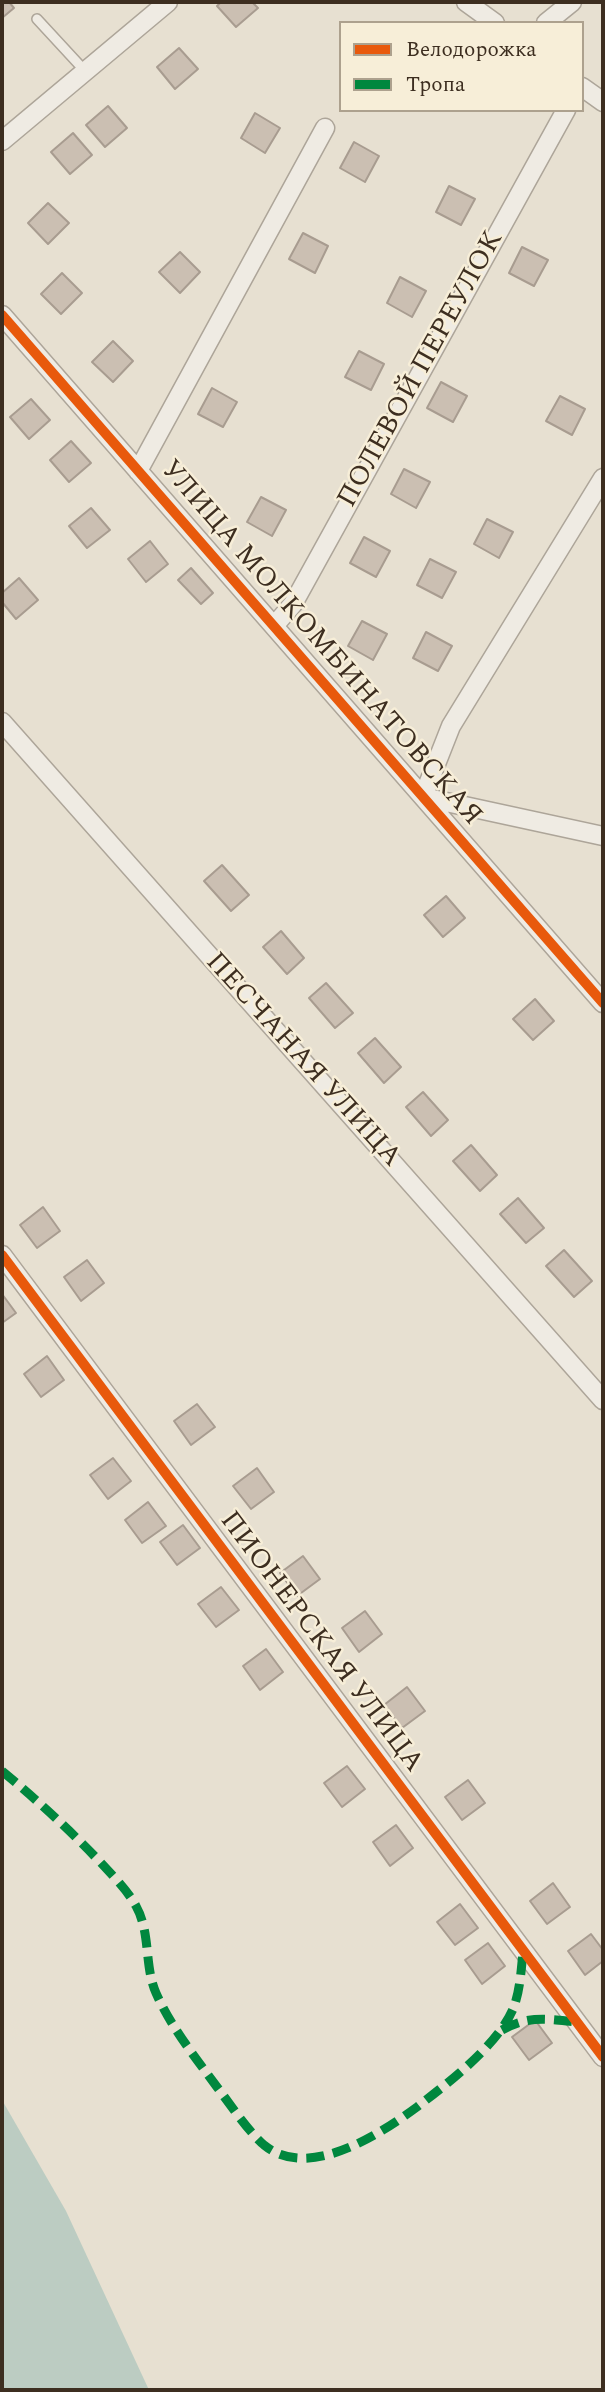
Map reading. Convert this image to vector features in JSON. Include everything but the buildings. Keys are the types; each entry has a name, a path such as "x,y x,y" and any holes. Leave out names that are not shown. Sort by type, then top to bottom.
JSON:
{"street":[{"path":"2,141 168,2"},
{"path":"466,2 492,21"},
{"path":"548,21 572,2"},
{"path":"584,88 603,102"},
{"name":"ПОЛЕВОЙ ПЕРЕУЛОК","path":"274,626 293,604 565,112"},
{"path":"138,471 325,128"},
{"name":"УЛИЦА МОЛКОМБИНАТОВСКАЯ","path":"2,315 603,1003"},
{"path":"603,478 451,726 423,797 603,836"},
{"name":"ПЕСЧАНАЯ УЛИЦА","path":"2,722 603,1400"},
{"name":"ПИОНЕРСКАЯ УЛИЦА","path":"2,1255 603,2057"}],"lane":[{"path":"37,19 85,71"}],"shaded area":[{"path":"2,2100 66,2211 149,2390 2,2390"}],"marked path":[{"path":"2,1771 79,1840 129,1895 144,1927 152,1983 169,2018 245,2125 264,2145 282,2155 301,2158 322,2156 363,2141 417,2107 457,2075 484,2050 506,2023 519,1989 523,1952"},
{"path":"502,2030 530,2020 576,2022"}],"cycle path":[{"path":"2,315 603,1003"},
{"path":"2,1255 603,2057"}]}
